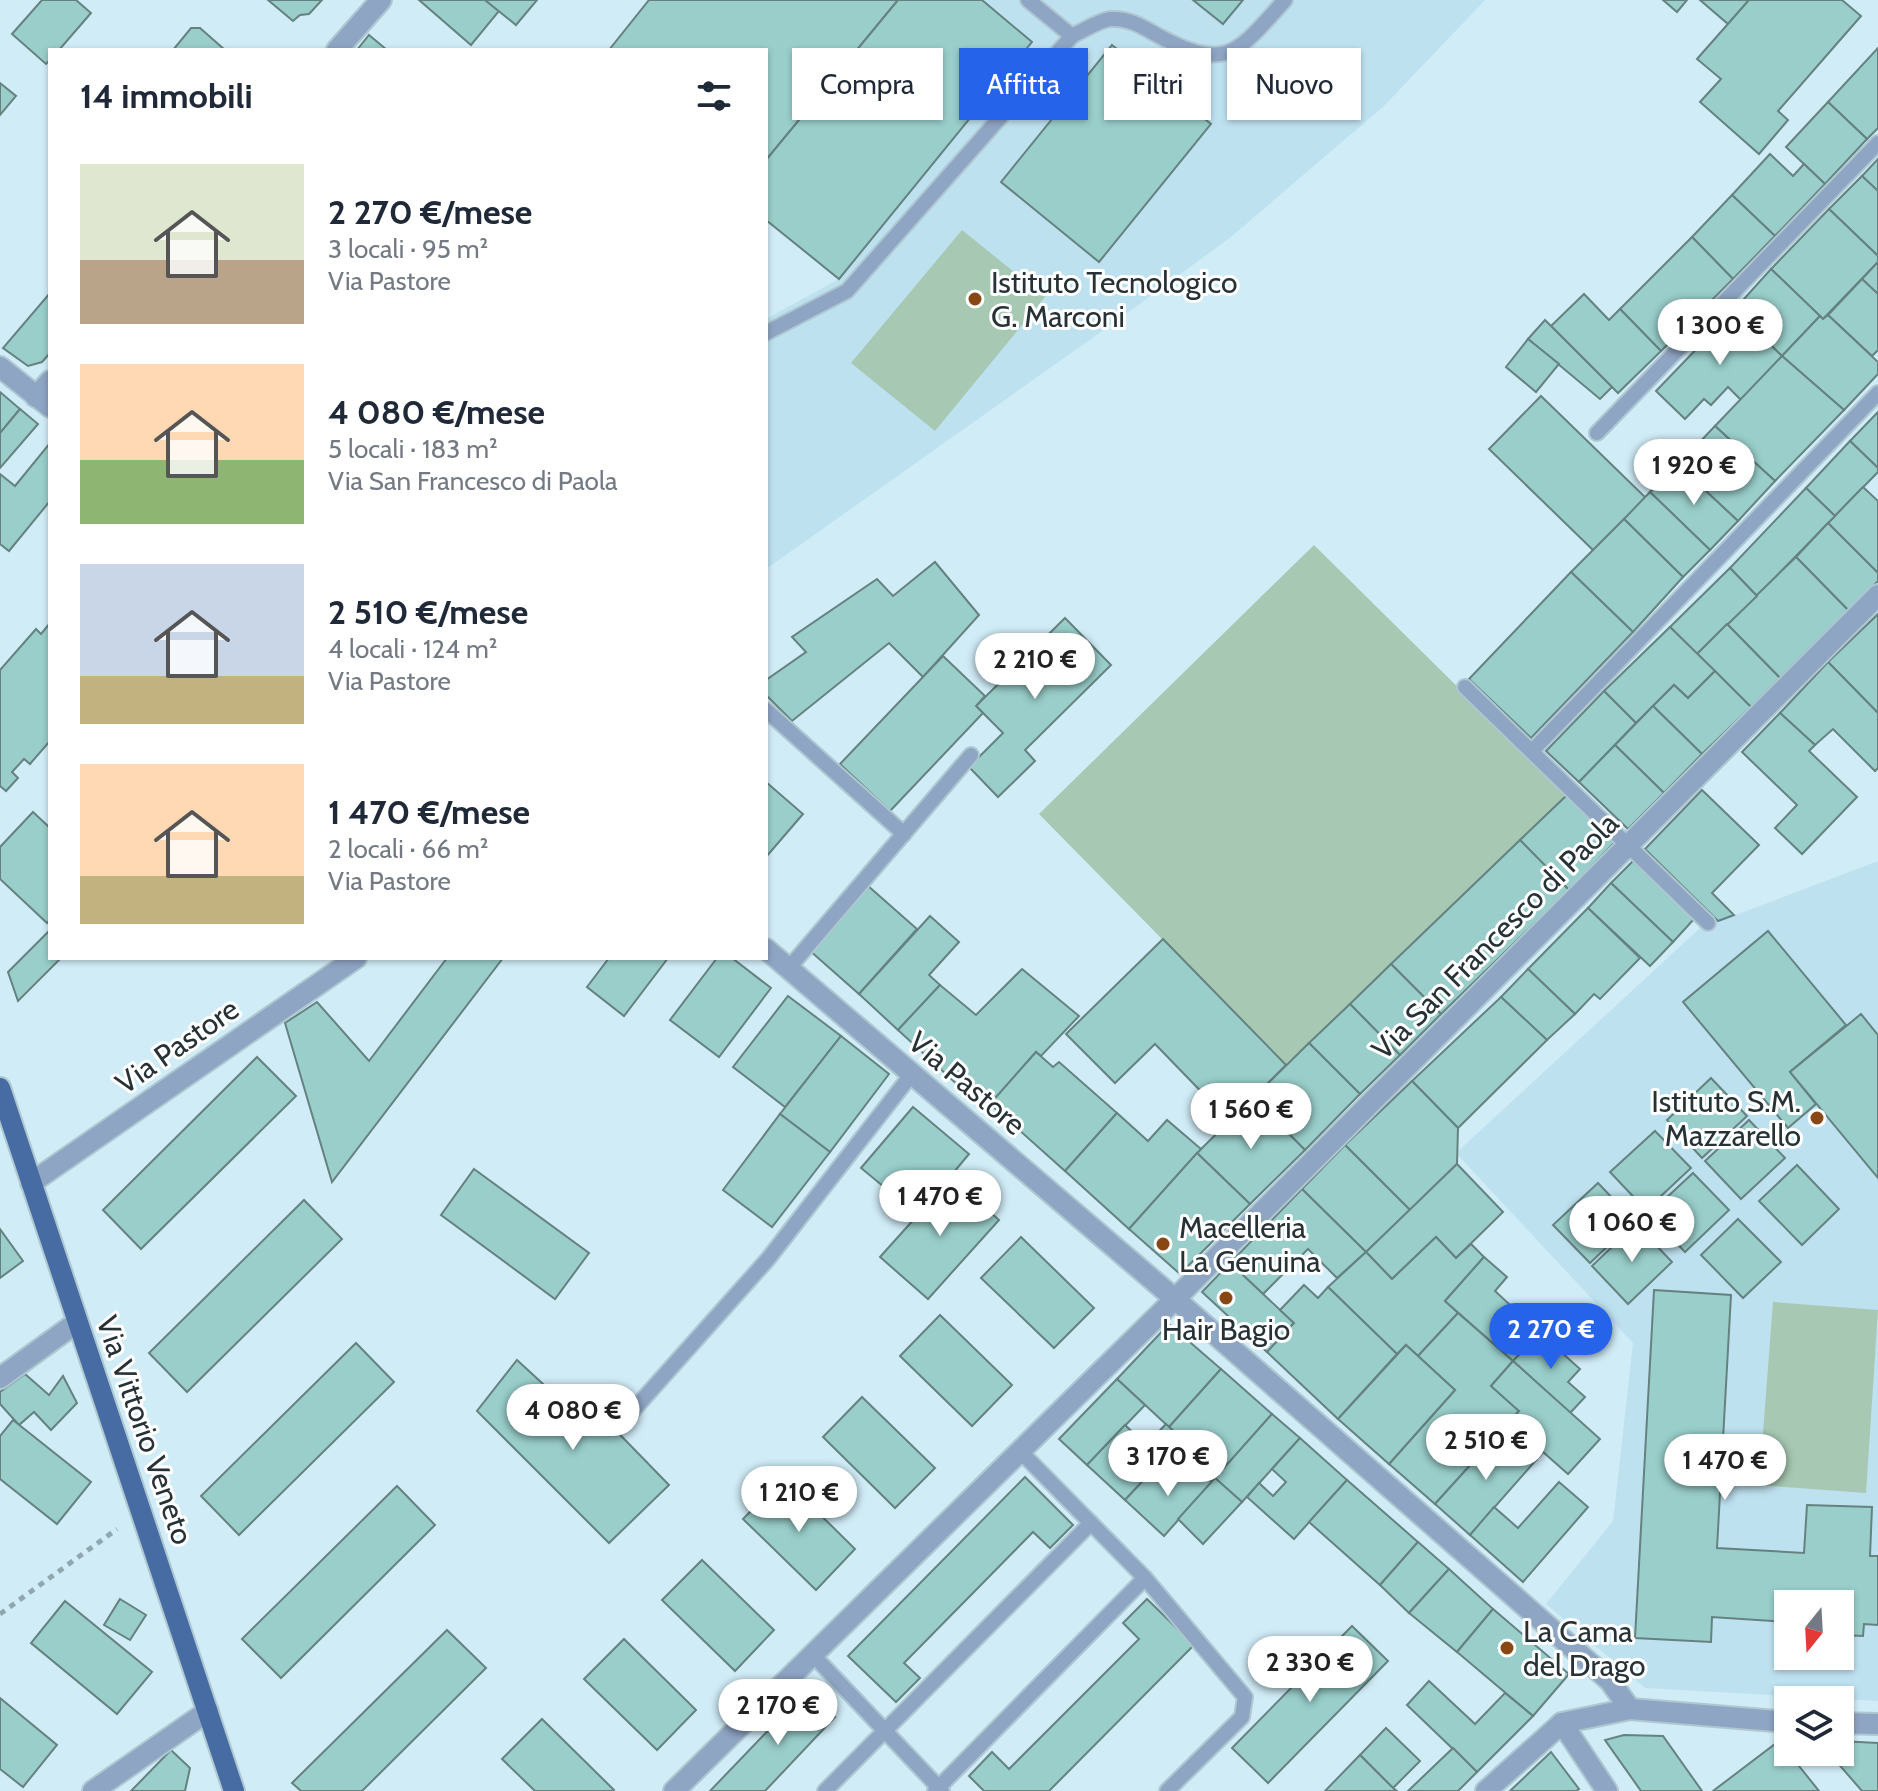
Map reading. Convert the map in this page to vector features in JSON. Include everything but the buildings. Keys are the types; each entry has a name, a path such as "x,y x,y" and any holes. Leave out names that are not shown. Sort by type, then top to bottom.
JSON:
{"main road":[{"name":"Via Vittorio Veneto","path":"0,1088 234,1791"}],"street":[{"path":"339,48 381,0"},
{"path":"0,367 43,402"},
{"name":"Via San Francesco di Paola","path":"674,1791 1175,1299 1878,595"},
{"name":"Via Pastore","path":"768,951 1175,1299 1610,1681 1630,1709"},
{"name":"Via Pastore","path":"31,1183 353,960"},
{"path":"0,1378 76,1323"},
{"path":"1486,1791 1562,1723 1630,1709 1774,1721"},
{"path":"93,1791 208,1711"},
{"path":"1562,1723 1607,1791"},
{"path":"1854,1723 1878,1724"}],"lane":[{"path":"1028,0 1072,36"},
{"path":"768,332 847,291 1072,36 1109,19 1136,23 1182,48 1217,57 1246,43 1285,0"},
{"path":"1597,433 1878,143"},
{"path":"1533,750 1878,393"},
{"path":"1465,687 1708,923"},
{"path":"768,712 904,834"},
{"path":"788,969 971,755"},
{"path":"628,1416 768,1259 911,1075"},
{"path":"1020,1451 1145,1578 1245,1697 1242,1717 1167,1791"},
{"path":"825,1791 1091,1523"},
{"path":"813,1655 939,1790 1145,1578"}],"path":[{"path":"0,1614 140,1511"}],"shaded area":[{"name":"Istituto Tecnologico G. Marconi","path":"982,0 1485,0 1384,106 1231,237 768,568 768,318 839,279 968,120 1088,120 1088,48 1026,48 1031,42"},
{"path":"1878,861 1878,1701 1854,1700 1854,1686 1774,1686 1774,1695 1645,1688 1546,1604 1613,1521 1633,1343 1456,1153 1699,929"}],"green space":[{"path":"962,230 1045,297 935,431 851,363"},
{"path":"1314,545 1567,795 1286,1065 1039,814"},
{"path":"1773,1302 1878,1310 1866,1493 1759,1485"}],"place":[{"name":"Istituto Tecnologico G. Marconi","path":"975,299"},
{"name":"Istituto S.M. Mazzarello","path":"1817,1118"},
{"name":"Macelleria La Genuina","path":"1163,1244"},
{"name":"Hair Bagio","path":"1226,1298"},
{"name":"La Cama del Drago","path":"1507,1648"}]}
